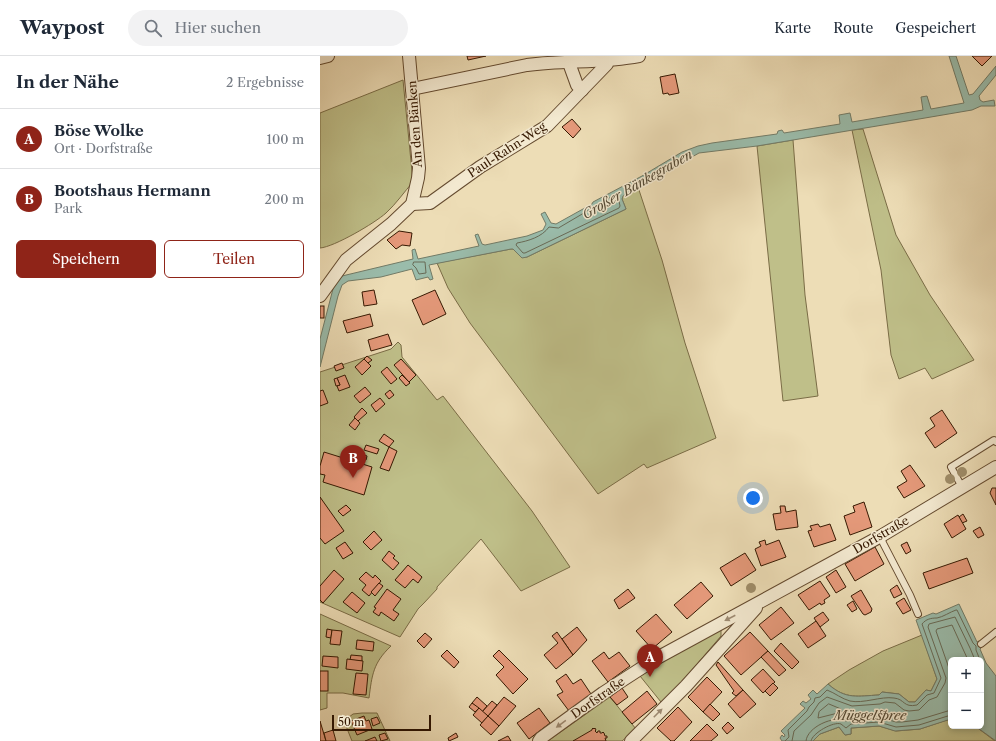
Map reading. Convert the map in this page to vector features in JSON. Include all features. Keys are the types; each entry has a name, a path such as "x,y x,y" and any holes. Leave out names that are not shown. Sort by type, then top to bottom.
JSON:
{"street":[{"path":"320,58 328,56"},
{"name":"An den Bänken","path":"410,56 419,168 412,204"},
{"path":"412,89 527,65 542,63 569,63 639,56"},
{"name":"Paul-Rahn-Weg","path":"412,204 430,203 480,167 547,126 607,64 608,58"},
{"path":"569,63 577,85 582,90"},
{"path":"320,296 346,260 391,224 412,204"},
{"name":"Dorfstraße","path":"539,741 604,693 657,658 881,536 996,467"},
{"name":"Dorfstraße","path":"631,741 686,686 738,627 765,600"}],"lane":[{"path":"962,487 951,467 994,440 996,442"},
{"path":"881,536 918,614"},
{"path":"981,644 996,632"}],"green space":[{"path":"403,80 413,182 393,206 381,217 335,244 320,248 320,113"},
{"path":"863,129 896,235 930,295 974,360 932,379 925,368 899,379 891,355 881,270 852,130"},
{"path":"793,140 805,295 818,396 783,401 757,146"},
{"path":"638,187 662,260 685,343 716,438 647,468 644,464 598,494 470,323 448,288 437,263 511,249 522,257 527,257 626,209 622,199 623,196"},
{"path":"398,342 401,345 402,357 437,400 443,396 532,511 570,567 521,591 481,539 418,609 400,637 320,602 320,372 391,349"},
{"path":"320,614 391,646 380,658 374,670 369,698 343,693 327,693 327,708 320,710"},
{"path":"715,630 721,630 721,636 686,677 661,702 640,676"},
{"path":"922,635 937,679 931,691 926,690 915,702 909,702 899,694 882,692 879,695 847,695 834,689 828,684 849,670 883,651"},
{"path":"610,697 636,729 622,741 548,741"},
{"path":"377,713 390,741 352,741 344,721 353,714"},
{"path":"948,720 948,729 979,729 995,741 813,741 820,734 839,727 845,735 851,734 851,728 879,726 896,731 920,729"}],"water":[{"name":"Großer Bänkegraben","path":"949,56 956,56 969,95 973,94 996,66 996,75 979,96 980,100 983,102 994,100 995,106 981,106 972,110 757,146 699,153 623,196 622,199 626,209 527,257 522,258 513,249 511,249 429,265 433,279 430,280 428,277 416,280 412,269 381,277 348,281 342,285 338,296 320,367 320,339 334,285 342,276 413,259 412,250 415,249 418,259 479,246 475,235 478,234 482,244 485,245 527,236 543,230 546,224 541,214 545,212 551,223 556,224 682,152 698,146 777,134 778,131 782,130 784,133 840,124 839,115 850,113 852,122 923,110 921,97 927,96 931,109 964,103"},
{"name":"Müggelspree","path":"959,604 977,642 979,641 982,647 980,649 983,657 948,657 948,720 920,729 895,731 879,726 851,728 851,734 845,735 839,727 820,734 813,741 782,741 780,738 782,735 784,737 785,735 781,731 805,708 800,704 803,701 806,703 811,699 808,695 813,690 817,694 828,684 834,689 847,695 879,695 882,692 899,694 909,702 915,702 926,690 931,691 937,679 916,620 933,613 936,614"},
{"path":"984,658 996,676 996,741 979,729 984,729"}],"building":[{"path":"467,56 486,56 468,60"},
{"path":"972,56 992,56 982,66"},
{"path":"675,74 679,93 669,95 668,93 663,94 660,77"},
{"path":"572,119 581,129 573,138 562,127"},
{"path":"399,231 412,233 410,246 402,245 396,249 387,240"},
{"path":"374,290 377,304 364,306 362,292"},
{"path":"435,290 446,314 423,325 412,300"},
{"path":"320,306 324,306 324,318 320,318"},
{"path":"370,314 373,326 347,333 343,321"},
{"path":"388,334 392,345 371,351 368,340"},
{"path":"367,356 372,360 368,363 364,359"},
{"path":"364,359 371,366 362,375 355,367"},
{"path":"401,359 416,375 409,382 394,365"},
{"path":"342,363 344,368 336,371 334,366"},
{"path":"387,367 397,379 391,384 381,372"},
{"path":"345,375 350,387 339,391 337,386 340,385 337,378"},
{"path":"402,375 410,383 406,386 399,378"},
{"path":"337,378 340,385 336,386 334,379"},
{"path":"365,387 371,394 360,403 354,396"},
{"path":"323,390 328,403 320,406 320,391"},
{"path":"390,390 394,395 389,399 385,394"},
{"path":"380,398 385,404 376,412 371,405"},
{"path":"362,408 367,413 358,421 354,417"},
{"path":"942,410 957,433 935,448 925,433 935,426 930,418"},
{"path":"355,418 360,423 355,430 349,425"},
{"path":"384,434 394,441 389,447 379,441"},
{"path":"366,445 379,449 377,454 364,450"},
{"path":"389,447 397,451 389,471 380,468"},
{"path":"324,452 372,467 364,495 323,482 325,475 320,474 320,466"},
{"path":"362,454 367,456 366,460 360,459"},
{"path":"910,465 925,486 904,498 897,487 907,481 901,471"},
{"path":"992,488 996,488 996,505 990,493"},
{"path":"320,497 344,531 325,544 320,538"},
{"path":"864,502 872,527 850,535 844,516 855,512 853,506"},
{"path":"346,505 351,510 343,516 338,511"},
{"path":"780,506 785,506 786,512 796,510 798,527 776,530 773,514 781,513"},
{"path":"963,514 967,521 962,523 959,517"},
{"path":"958,515 966,529 952,538 944,524"},
{"path":"818,524 820,527 830,524 836,540 814,547 808,531 812,530 810,526"},
{"path":"980,527 984,535 978,538 973,531"},
{"path":"374,531 382,540 371,550 363,542"},
{"path":"765,540 766,545 779,540 786,557 761,566 755,549 761,546 759,542"},
{"path":"345,542 353,553 343,559 336,548"},
{"path":"907,542 911,551 906,554 901,545"},
{"path":"875,547 884,564 855,581 845,564"},
{"path":"389,551 395,556 393,558 399,563 393,570 382,560"},
{"path":"745,553 756,570 731,586 720,568"},
{"path":"967,558 973,573 929,589 923,573"},
{"path":"408,565 422,577 418,583 413,579 405,588 395,580"},
{"path":"334,570 344,579 323,603 320,600 320,586"},
{"path":"836,570 846,587 836,593 826,577"},
{"path":"366,572 373,578 375,575 381,581 369,596 362,590 366,585 359,579"},
{"path":"820,581 830,596 824,600 825,603 821,605 820,603 809,610 798,595"},
{"path":"701,582 713,596 687,619 674,605"},
{"path":"379,583 383,586 375,596 371,592"},
{"path":"897,585 902,594 894,598 890,590"},
{"path":"387,589 401,599 393,610 399,614 394,621 381,612 379,616 373,612 376,608 374,607"},
{"path":"628,589 635,598 619,609 614,600"},
{"path":"861,590 872,609 871,612 865,615 851,596"},
{"path":"352,592 365,603 357,613 343,602"},
{"path":"904,598 911,610 903,614 896,603"},
{"path":"853,601 857,609 852,612 847,605"},
{"path":"781,607 794,623 771,640 759,625"},
{"path":"823,612 829,620 820,627 814,618"},
{"path":"656,614 672,632 652,649 636,631"},
{"path":"816,621 826,636 808,648 798,634"},
{"path":"577,627 587,640 573,655 562,639"},
{"path":"327,629 332,630 331,638 326,637"},
{"path":"332,630 342,631 340,645 330,644"},
{"path":"557,632 573,655 556,669 544,655 558,643 552,636"},
{"path":"750,632 768,651 741,675 724,656"},
{"path":"425,633 432,639 424,648 417,641"},
{"path":"357,640 374,642 373,651 356,649"},
{"path":"781,643 799,662 792,669 774,651"},
{"path":"447,650 459,662 454,668 441,656"},
{"path":"499,650 528,679 513,694 496,675 504,667 493,656"},
{"path":"768,651 786,670 779,676 761,657"},
{"path":"604,652 609,659 619,652 630,666 608,682 592,661"},
{"path":"351,655 362,656 362,661 350,660"},
{"path":"323,656 338,657 338,668 322,666"},
{"path":"347,659 363,661 362,671 346,669"},
{"path":"718,662 743,690 736,696 732,693 734,691 716,665"},
{"path":"763,669 775,682 763,693 751,680"},
{"path":"320,671 328,671 328,691 320,691"},
{"path":"356,673 368,674 366,695 353,694"},
{"path":"566,674 573,684 581,679 591,694 569,711 557,695 563,692 556,681"},
{"path":"707,677 722,692 703,712 688,697"},
{"path":"773,683 778,688 770,696 765,691"},
{"path":"622,688 628,697 617,705 610,697"},
{"path":"743,690 756,704 740,718 728,704"},
{"path":"647,691 657,704 632,724 622,712"},
{"path":"477,697 487,706 482,712 472,703"},
{"path":"504,697 516,706 499,726 488,716"},
{"path":"492,701 497,705 488,716 482,712"},
{"path":"472,703 479,708 475,712 469,707"},
{"path":"710,704 720,714 713,721 703,712"},
{"path":"678,707 692,722 674,741 671,741 657,728"},
{"path":"479,708 488,716 482,723 473,715"},
{"path":"539,708 550,723 529,739 517,723"},
{"path":"364,716 366,721 369,720 372,729 357,735 351,721"},
{"path":"488,716 499,726 491,735 480,725"},
{"path":"377,717 380,723 373,726 371,719"},
{"path":"320,721 326,741 320,741"},
{"path":"728,722 734,728 727,734 722,728"},
{"path":"707,724 718,735 711,741 690,741"},
{"path":"595,728 597,733 600,731 600,733 603,732 605,736 607,736 607,738 605,738 606,741 573,741 592,730"},
{"path":"333,730 336,741 326,741 324,733"},
{"path":"385,733 388,739 381,741 379,735"},
{"path":"456,733 458,737 449,741 448,738"},
{"path":"508,736 511,741 498,741"},
{"path":"375,737 377,741 365,741"}],"place":[{"name":"Bootshaus Hermann","path":"353,478"},
{"name":"Böse Wolke","path":"650,677"}]}
